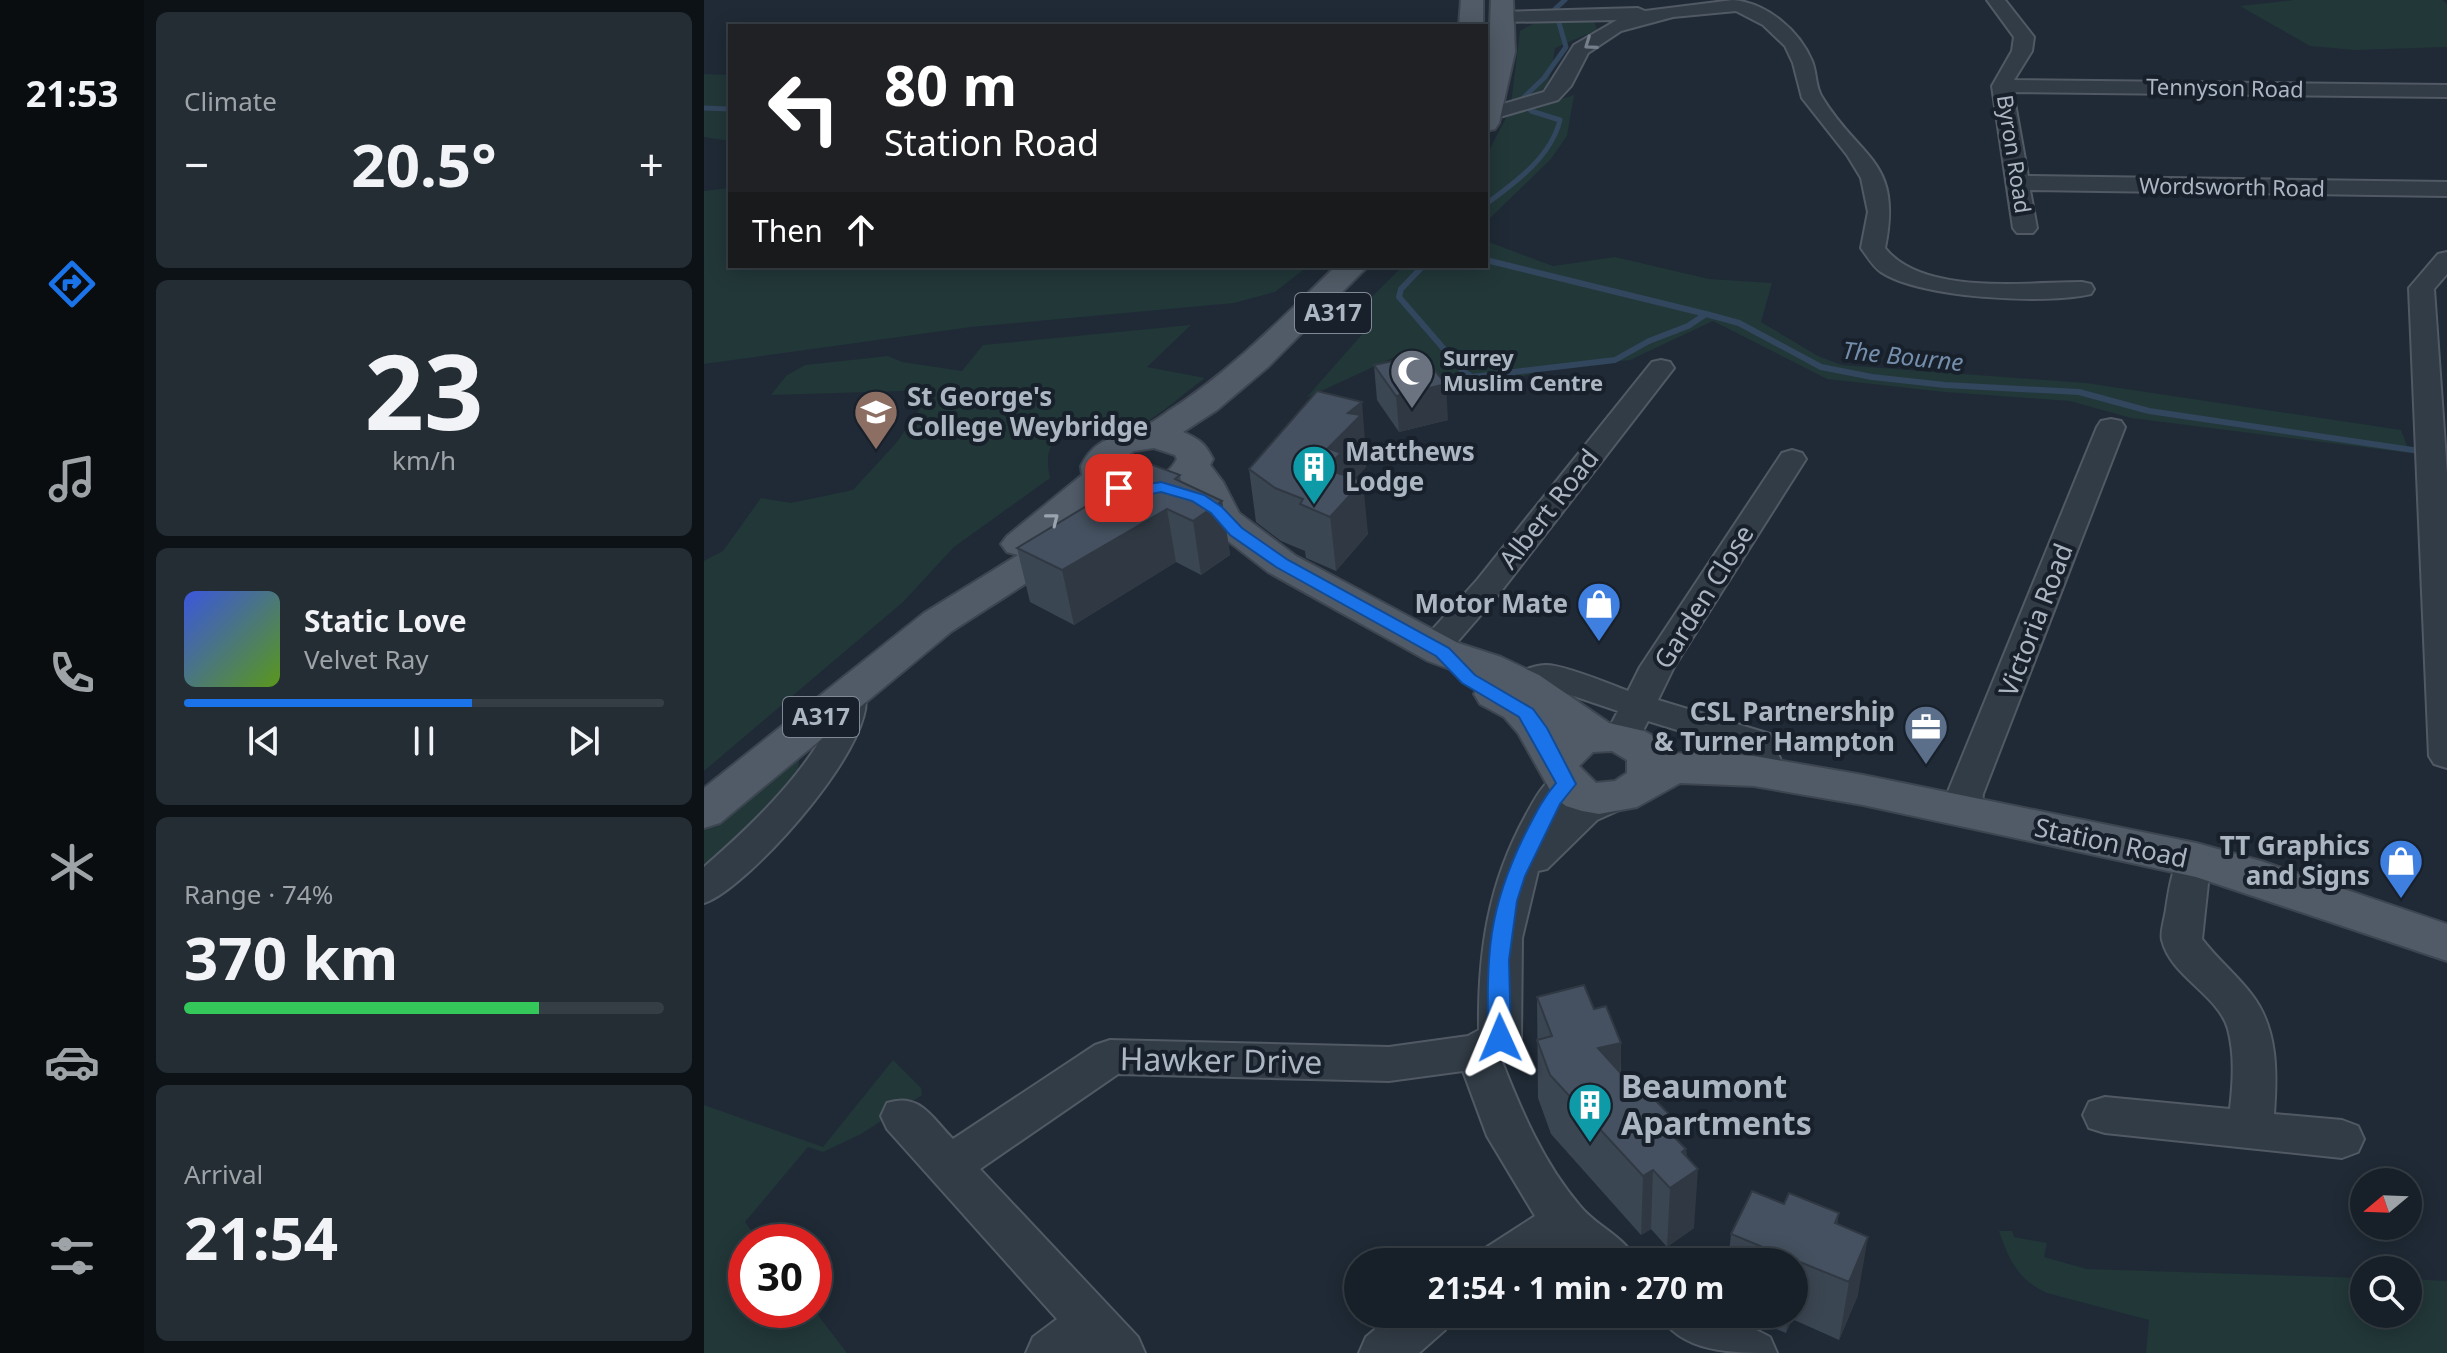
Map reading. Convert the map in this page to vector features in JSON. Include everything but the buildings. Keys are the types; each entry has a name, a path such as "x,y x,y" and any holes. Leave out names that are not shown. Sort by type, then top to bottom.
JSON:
{"main road":[{"path":"1471,24 1472,0"},
{"path":"1488,44 1491,19 1508,5"},
{"path":"1488,119 1503,52 1508,5"},
{"name":"A317","path":"1148,438 1182,421 1223,388 1351,268"},
{"name":"A317","path":"1193,459 1246,396 1377,268"},
{"path":"1216,510 1193,459 1177,442 1148,438 1129,441 1107,452 1099,466 1101,478 1119,488 1152,489 1198,498 1216,510 1236,532 1282,564 1438,650 1469,679 1514,691 1627,752 1587,796 1562,775 1514,691"},
{"path":"1152,489 1180,478 1193,459"},
{"name":"A317","path":"704,812 938,622 1003,558 1101,478"},
{"name":"A317","path":"938,622 1152,489"},
{"name":"Station Road","path":"1562,775 1559,756 1574,743 1627,752 1673,768 1704,767 1761,772 1863,790 2196,860 2244,873 2447,943"}],"street":[{"path":"1488,119 1559,90 1580,51 1595,39 1659,13 1708,0"},
{"name":"Byron Road","path":"1996,0 2024,37 2025,44 2002,86 2025,228"},
{"path":"1682,8 1731,4 1767,7 1798,52 1811,97 1860,155 1877,191 1879,222 1873,248 1882,263 1910,279 1940,287 2082,289"},
{"path":"1508,5 1550,15 1659,13"},
{"name":"Tennyson Road","path":"2002,86 2447,91"},
{"name":"Wordsworth Road","path":"2018,182 2047,185 2447,189"},
{"path":"2447,259 2421,288 2447,756"},
{"name":"Albert Road","path":"1438,650 1661,368"},
{"path":"2398,415 2430,435"},
{"name":"Victoria Road","path":"1962,813 1965,794 2111,427"},
{"name":"Garden Close","path":"1627,752 1657,667 1792,459"},
{"path":"704,889 747,852 819,767 840,736 850,694"},
{"path":"1515,876 1584,811 1627,752 1757,742 1761,772"},
{"path":"1562,775 1515,876 1507,901 1498,960 1500,1038 1477,1052 1509,1136 1564,1222 1596,1248"},
{"path":"2196,860 2189,883 2182,939 2189,952 2238,1007 2249,1029 2255,1073 2251,1129"},
{"name":"Hawker Drive","path":"949,1166 1110,1057 1389,1064 1477,1052"},
{"path":"2105,1115 2342,1139"},
{"path":"903,1116 1105,1337 1051,1353"},
{"path":"1525,1248 1564,1222"},
{"path":"1384,1353 1412,1328"},
{"path":"1705,1328 1752,1353"}],"green space":[{"path":"2294,0 2442,0 2447,4 2447,47 2355,50 2310,46 2240,6"},
{"path":"1593,17 1597,30 1555,48 1545,86 1533,96 1511,104 1520,31 1543,18"},
{"path":"704,74 728,75 728,141 704,137"},
{"path":"1574,95 1567,136 1551,159 1488,220 1488,152 1507,116"},
{"path":"728,188 728,268 1305,268 1275,292 1234,303 971,327 704,364 704,191"},
{"path":"1488,242 1553,266 1615,257 1709,279 1772,283 1761,322 1818,356 1842,365 2086,383 2401,430 2410,453 2131,418 2070,401 1827,379 1713,321 1630,360 1550,369 1478,388 1419,369 1410,350 1306,398 1372,323 1352,316 1401,268 1488,268"},
{"path":"1191,325 1147,367 1205,378 1139,426 1126,430 1078,432 1053,443 1048,457 1050,478 954,547 903,602 704,771 704,561 723,551 761,498 791,503 853,490 897,442 933,390 771,395 786,376 805,365 888,356 902,362 962,371 983,345"},
{"path":"799,760 798,772 763,817 704,876 704,820 770,765"},
{"path":"893,1060 921,1088 922,1095 861,1134 823,1152 808,1147 745,1222 746,1224 728,1224 728,1328 828,1328 847,1353 704,1353 704,1105 823,1147"},
{"path":"1999,1231 2012,1231 2014,1237 2047,1243 2044,1257 2087,1269 2350,1278 2350,1328 2422,1328 2422,1280 2447,1281 2447,1353 2146,1353 2149,1320 2047,1293 2022,1275"}],"waterway":[{"name":"The Bourne","path":"1488,203 1541,157 1560,120 1531,111 1522,99 1544,78 1566,47 1555,9 1565,0"},
{"path":"704,108 728,109"},
{"path":"1488,260 1706,314"},
{"name":"The Bourne","path":"1421,268 1401,289 1399,297 1463,371 1472,377 1615,360 1649,341 1688,326 1706,314"},
{"name":"The Bourne","path":"1706,314 1739,323 1821,367 1872,377 1945,385 2079,392 2149,411 2447,455"}],"place":[{"name":"Surrey Muslim Centre","path":"1412,410"},
{"name":"St George's College Weybridge","path":"876,451"},
{"name":"Matthews Lodge","path":"1314,506"},
{"name":"Motor Mate","path":"1599,643"},
{"name":"CSL Partnership & Turner Hampton","path":"1926,766"},
{"name":"TT Graphics and Signs","path":"2401,900"},
{"name":"Beaumont Apartments","path":"1590,1144"}],"route":[{"path":"1119,488 1142,491 1161,487 1198,498 1216,510 1236,532 1282,564 1443,652 1469,679 1526,713 1537,728 1566,784 1551,801 1515,876 1507,901 1498,960 1500,1038"}]}
